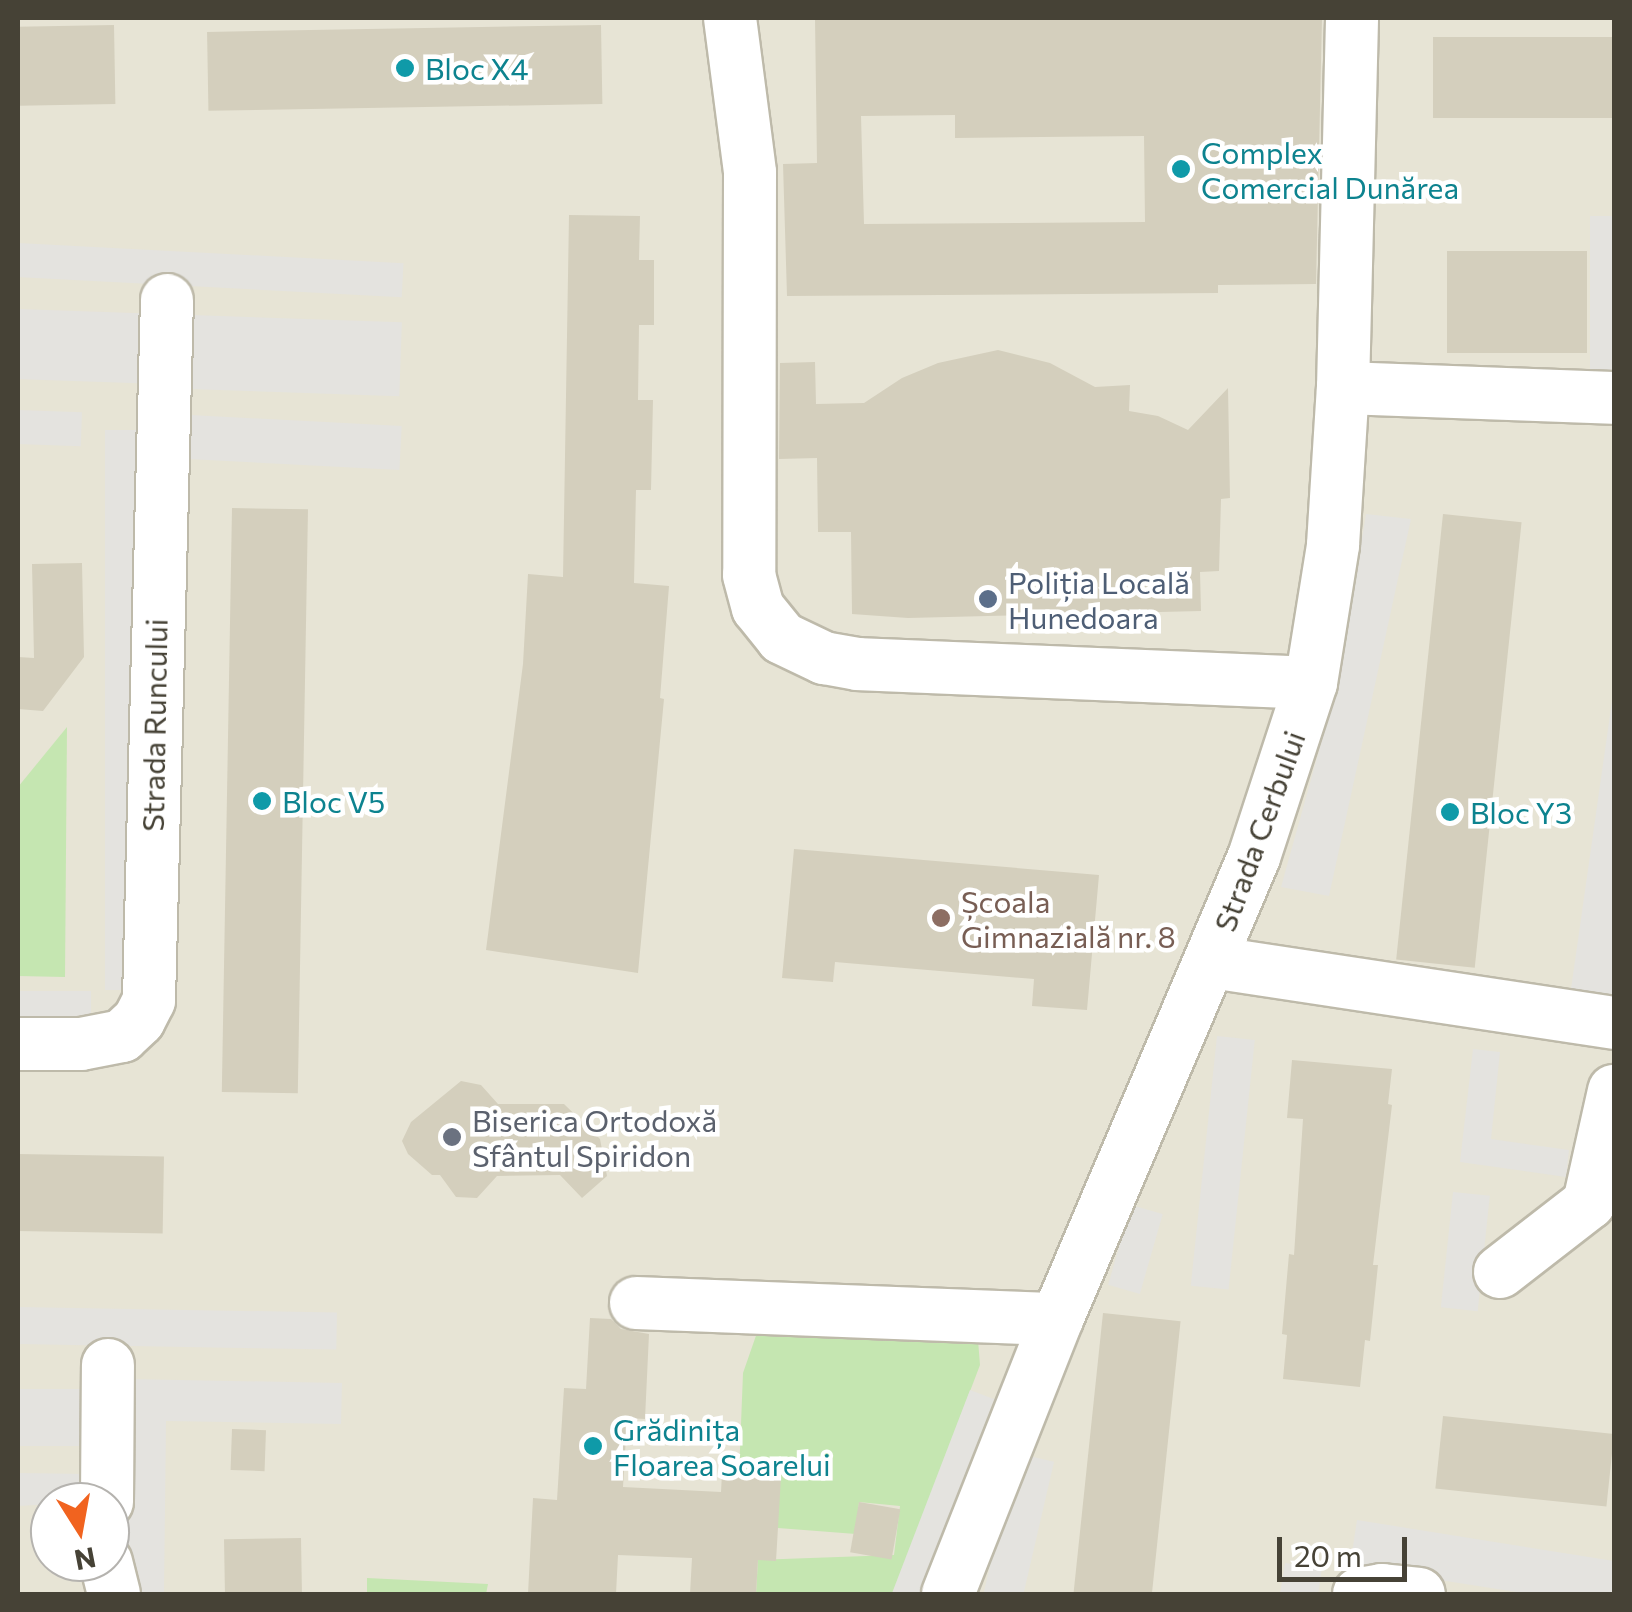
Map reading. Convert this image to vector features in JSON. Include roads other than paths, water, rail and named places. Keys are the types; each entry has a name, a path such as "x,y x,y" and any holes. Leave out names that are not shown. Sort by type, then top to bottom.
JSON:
{"street":[{"path":"730,18 750,173 749,575 758,608 782,638 824,658 858,664 1311,682"},
{"name":"Strada Cerbului","path":"948,1594 1057,1319 1254,857 1311,682 1334,545 1343,388 1352,18"},
{"name":"Strada Runcului","path":"18,1044 81,1044 122,1036 140,1020 149,1000 167,300"},
{"path":"1343,388 1614,398"},
{"path":"1211,962 1614,1023"},
{"path":"1500,1272 1590,1202 1614,1091"},
{"path":"636,1304 1057,1319"},
{"path":"107,1482 108,1365"},
{"path":"1359,1594 1382,1590 1419,1594"}],"place":[{"name":"Bloc X4","path":"405,68"},
{"name":"Complex Comercial Dunărea","path":"1181,169"},
{"name":"Poliția Locală Hunedoara","path":"988,599"},
{"name":"Bloc V5","path":"262,801"},
{"name":"Bloc Y3","path":"1450,812"},
{"name":"Școala Gimnazială nr. 8","path":"941,918"},
{"name":"Biserica Ortodoxă Sfântul Spiridon","path":"452,1137"},
{"name":"Grădinița Floarea Soarelui","path":"593,1446"}]}
